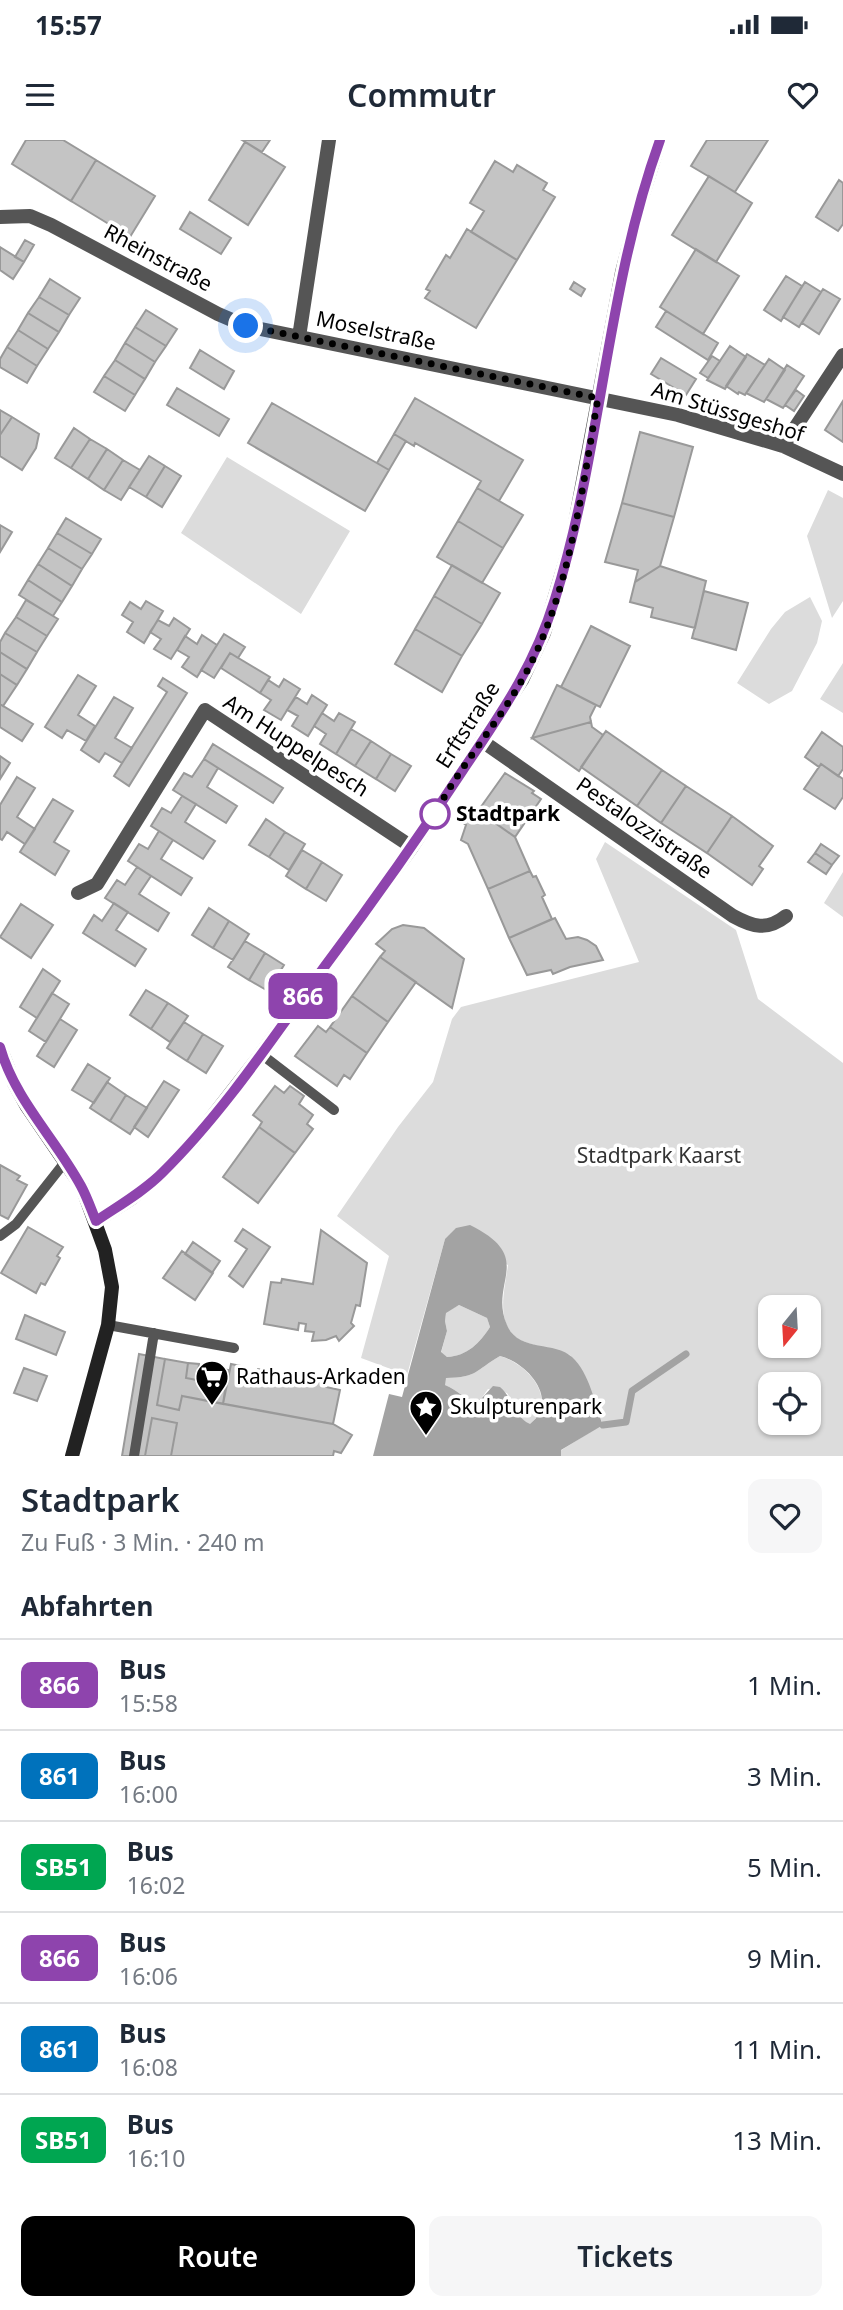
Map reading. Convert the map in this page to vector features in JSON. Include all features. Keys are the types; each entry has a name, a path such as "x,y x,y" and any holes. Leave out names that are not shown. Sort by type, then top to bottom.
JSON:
{"street":[{"name":"Moselstraße","path":"329,140 299,337 598,398"},
{"name":"Erftstraße","path":"96,1221 132,1198 159,1176 194,1140 261,1054 412,847 522,680 547,624 572,539 622,272 660,140"},
{"name":"Rheinstraße","path":"0,218 23,216 41,220 218,314 246,326 299,337"},
{"path":"783,446 843,355"},
{"name":"Am Stüssgeshof","path":"598,398 678,415 783,446 843,474"},
{"name":"Am Huppelpesch","path":"78,893 97,884 205,710 412,847"},
{"name":"Pestalozzistraße","path":"482,741 742,921 760,927 769,926 786,916"},
{"path":"0,1047 26,1105 82,1187 105,1250 112,1287 108,1325 72,1456"}],"lane":[{"path":"261,1054 334,1110"},
{"path":"0,1236 16,1224 65,1162"},
{"path":"108,1325 234,1348"},
{"path":"134,1456 154,1334"}],"green space":[{"path":"227,457 350,531 301,614 181,533"},
{"path":"828,490 843,498 843,601 832,618 807,536"},
{"path":"810,597 822,621 817,643 792,691 769,704 737,683 785,612"},
{"path":"843,663 843,713 820,699"},
{"name":"Stadtpark Kaarst","path":"605,842 736,930 758,999 843,1063 843,1456 561,1456 560,1451 603,1424 570,1355 521,1340 510,1331 503,1304 508,1265 445,1239 407,1375 361,1358 389,1256 337,1216 398,1127 433,1082 452,1019 461,1007 639,962 596,859"},
{"path":"843,872 843,917 824,903"},
{"path":"459,1305 487,1318 490,1327 472,1348 447,1357 441,1353 447,1331 446,1312"},
{"path":"500,1356 521,1367 537,1384 541,1405 538,1415 529,1425 518,1415 507,1393 488,1389 481,1399 475,1399 445,1385 446,1378 471,1375"}],"shaded area":[{"path":"470,1225 490,1237 501,1248 506,1260 503,1310 512,1333 528,1343 565,1352 578,1364 587,1380 603,1425 561,1450 561,1456 373,1456 389,1394 402,1397 445,1239 456,1228","holes":["459,1305 487,1318 490,1327 472,1348 447,1357 441,1352 447,1331 446,1313","500,1356 521,1366 537,1384 542,1404 530,1424 521,1417 500,1387 493,1386 481,1399 475,1399 445,1385 446,1378 471,1375"]}],"building":[{"path":"26,140 63,140 96,160 71,201 12,164"},
{"path":"242,140 270,140 262,152"},
{"path":"707,140 768,140 735,192 691,166"},
{"path":"245,142 285,167 248,225 209,200"},
{"path":"96,160 155,196 130,237 71,201"},
{"path":"495,161 513,172 517,165 547,183 543,190 555,197 517,260 471,232 484,211 470,203"},
{"path":"709,176 752,203 716,262 672,235"},
{"path":"839,180 843,183 843,224 838,231 816,217"},
{"path":"190,212 231,238 221,254 180,229"},
{"path":"467,229 517,260 476,328 425,298 430,291 426,289 446,255 450,258"},
{"path":"25,240 34,245 24,262 15,257"},
{"path":"0,247 24,262 13,279 0,270"},
{"path":"696,249 739,276 703,334 660,307"},
{"path":"786,276 802,286 781,321 764,310"},
{"path":"50,279 80,298 69,315 39,297"},
{"path":"574,282 585,289 581,296 570,289"},
{"path":"805,282 821,292 799,327 783,317"},
{"path":"823,289 840,299 819,334 802,323"},
{"path":"39,297 69,315 59,332 28,313"},
{"path":"146,310 177,329 166,346 135,327"},
{"path":"666,311 718,343 708,360 656,327"},
{"path":"28,313 59,332 48,349 18,330"},
{"path":"135,327 166,346 155,362 125,343"},
{"path":"18,330 48,349 37,366 7,347"},
{"path":"125,343 155,362 145,379 115,360"},
{"path":"730,346 746,357 725,389 707,380"},
{"path":"7,347 37,366 27,383 0,367 0,359"},
{"path":"200,350 234,371 224,389 190,368"},
{"path":"747,354 765,365 745,395 726,386"},
{"path":"712,356 720,361 708,378 700,373"},
{"path":"661,358 696,379 686,395 651,374"},
{"path":"769,359 785,370 764,402 746,393"},
{"path":"115,360 145,379 135,395 104,376"},
{"path":"787,365 804,376 783,408 766,399"},
{"path":"104,376 135,395 125,411 94,392"},
{"path":"177,388 229,419 219,436 167,405"},
{"path":"796,390 804,396 794,411 785,405"},
{"path":"415,398 523,460 499,501 477,488 481,481 394,434"},
{"path":"843,401 843,442 825,430"},
{"path":"272,403 389,470 365,511 248,443"},
{"path":"0,410 12,417 0,435"},
{"path":"12,417 39,434 36,448 22,470 0,456 0,435"},
{"path":"74,428 90,439 71,468 55,458"},
{"path":"640,432 693,447 674,517 622,503"},
{"path":"394,434 406,441 389,470 377,463"},
{"path":"90,439 107,449 88,479 71,468"},
{"path":"107,449 123,460 104,490 88,479"},
{"path":"149,456 165,466 146,497 129,487"},
{"path":"123,460 140,470 121,500 104,490"},
{"path":"165,466 181,476 162,507 146,497"},
{"path":"477,488 523,515 503,548 458,521"},
{"path":"622,503 674,517 660,566 635,582 638,570 605,562"},
{"path":"66,518 101,539 92,554 57,533"},
{"path":"458,521 503,548 482,583 437,557"},
{"path":"0,525 12,532 0,552"},
{"path":"57,533 92,554 82,569 48,548"},
{"path":"48,548 82,569 72,586 38,564"},
{"path":"38,564 72,586 62,602 28,580"},
{"path":"452,565 500,593 482,624 434,596"},
{"path":"660,566 706,581 695,628 651,617 653,608 630,602 635,582"},
{"path":"28,580 62,602 53,616 19,595"},
{"path":"704,591 748,603 736,650 692,638"},
{"path":"434,596 482,624 462,656 415,629"},
{"path":"26,600 58,619 47,636 16,617"},
{"path":"146,601 163,611 144,643 127,632 133,622 122,615 130,602 141,609"},
{"path":"16,617 47,636 37,652 5,633"},
{"path":"174,618 190,629 171,659 154,649 161,639 150,632 158,620 169,626"},
{"path":"591,626 630,646 600,707 561,687"},
{"path":"415,629 462,656 442,692 395,664"},
{"path":"5,633 37,652 27,669 0,652 0,642"},
{"path":"224,634 245,647 238,658 230,653 214,678 201,670"},
{"path":"202,635 217,645 197,677 182,667 189,657 177,650 185,636 197,644"},
{"path":"0,652 27,669 17,685 0,674"},
{"path":"230,653 270,677 260,693 221,668"},
{"path":"0,674 17,685 3,706 0,704"},
{"path":"78,675 96,686 78,715 95,726 86,741 67,730 62,738 45,727"},
{"path":"163,678 187,693 129,786 114,776 167,692 158,686"},
{"path":"284,679 300,689 281,720 264,710 271,700 260,693 268,680 279,687"},
{"path":"557,685 596,705 590,717 591,722 532,738"},
{"path":"312,695 327,705 308,736 292,726 298,716 287,710 296,697 307,704"},
{"path":"114,697 133,708 115,738 132,748 122,763 105,753 99,762 81,750"},
{"path":"0,704 33,724 22,741 0,727"},
{"path":"322,713 334,721 339,713 355,722 336,754 320,744 326,734 314,726"},
{"path":"591,722 592,727 603,735 579,771 532,738"},
{"path":"351,729 371,741 355,766 336,754"},
{"path":"606,731 662,770 637,806 581,767"},
{"path":"822,732 843,747 843,769 838,776 805,757"},
{"path":"371,741 391,754 376,779 355,766"},
{"path":"213,744 283,788 273,803 204,759"},
{"path":"391,754 411,766 395,791 376,779"},
{"path":"0,756 10,763 0,779"},
{"path":"204,759 218,768 207,787 237,806 226,823 173,790 184,773 192,777"},
{"path":"821,764 843,779 843,797 835,809 804,789"},
{"path":"662,770 686,786 661,823 637,806"},
{"path":"505,773 534,791 532,793 541,799 515,837 478,811"},
{"path":"17,777 35,788 17,817 35,829 25,844 7,832 2,840 0,839 0,805"},
{"path":"686,786 732,816 707,853 661,823"},
{"path":"182,796 196,804 185,822 215,841 203,859 151,826 162,808 171,813"},
{"path":"53,799 73,811 54,842 69,851 55,875 20,852"},
{"path":"478,811 515,837 530,871 488,889 468,844 461,840 466,825 463,823 467,817"},
{"path":"732,816 773,846 759,866 763,869 752,885 707,853"},
{"path":"266,819 285,832 269,857 249,845"},
{"path":"159,831 173,840 161,859 192,878 181,895 128,861 139,844 148,849"},
{"path":"285,832 305,844 289,870 269,857"},
{"path":"821,844 839,856 832,865 815,853"},
{"path":"302,850 322,862 306,889 286,876"},
{"path":"815,853 832,865 826,874 808,862"},
{"path":"322,862 342,875 326,901 306,889"},
{"path":"137,867 151,876 139,894 169,913 158,931 105,898 117,880 125,885"},
{"path":"530,871 533,877 536,876 545,895 542,897 552,919 509,938 488,889"},
{"path":"114,903 128,912 116,930 146,949 135,966 83,933 94,915 102,921"},
{"path":"21,904 53,925 31,958 0,937"},
{"path":"209,908 229,921 213,948 192,935"},
{"path":"555,918 566,939 578,937 587,940 596,946 603,960 570,967 553,974 551,970 527,975 509,938"},
{"path":"229,921 249,934 233,960 213,948"},
{"path":"403,925 424,928 464,959 452,1008 380,957 385,951 376,944 392,929"},
{"path":"245,941 265,953 249,980 228,967"},
{"path":"265,953 284,965 268,991 249,980"},
{"path":"380,957 416,982 388,1022 352,996"},
{"path":"43,969 60,981 37,1018 20,1007"},
{"path":"146,990 168,1003 151,1029 130,1015"},
{"path":"52,993 69,1004 46,1042 29,1031"},
{"path":"352,996 388,1022 367,1053 330,1027"},
{"path":"168,1003 188,1016 170,1042 151,1029"},
{"path":"60,1019 77,1030 54,1067 37,1056"},
{"path":"184,1022 203,1034 187,1061 167,1048"},
{"path":"318,1026 326,1032 330,1027 367,1053 350,1079 344,1075 337,1086 295,1056"},
{"path":"203,1034 223,1046 206,1073 187,1061"},
{"path":"88,1064 110,1078 94,1103 72,1090"},
{"path":"164,1081 179,1090 148,1137 134,1127"},
{"path":"107,1082 126,1095 110,1121 90,1108"},
{"path":"275,1086 284,1093 290,1086 304,1096 299,1104 313,1115 307,1124 313,1129 295,1153 259,1127 262,1122 253,1115"},
{"path":"126,1095 147,1108 130,1134 110,1121"},
{"path":"259,1127 295,1153 258,1203 223,1177"},
{"path":"0,1165 20,1176 17,1180 27,1185 8,1219 0,1215"},
{"path":"28,1227 63,1247 45,1285 41,1283 36,1293 1,1273"},
{"path":"243,1229 270,1247 243,1287 229,1276 247,1249 235,1241"},
{"path":"321,1230 367,1263 360,1306 356,1305 351,1323 354,1326 339,1341 336,1336 312,1341 314,1332 305,1331 306,1324 299,1323 298,1330 264,1324 271,1282 281,1283 282,1279 313,1284"},
{"path":"193,1242 220,1261 212,1273 185,1254"},
{"path":"182,1251 213,1273 195,1300 163,1278"},
{"path":"25,1315 65,1332 56,1355 16,1339"},
{"name":"Rathaus-Arkaden","path":"139,1354 165,1359 157,1405 179,1410 182,1396 333,1424 352,1435 341,1453 334,1451 333,1456 122,1456"},
{"path":"165,1359 188,1363 186,1378 197,1380 203,1381 206,1365 228,1370 223,1404 182,1396 179,1410 157,1405"},
{"path":"188,1363 199,1364 197,1380 186,1378"},
{"path":"231,1364 246,1367 244,1372 257,1375 258,1369 273,1371 272,1378 283,1380 285,1373 299,1375 298,1382 311,1385 312,1378 327,1381 326,1387 340,1390 333,1424 223,1404"},
{"path":"24,1368 47,1376 37,1401 14,1393"},
{"path":"152,1418 177,1423 171,1456 145,1456"}],"waterway":[{"path":"603,1425 626,1422 632,1391 686,1354"}],"bus line":[{"name":"866","path":"0,1047 26,1105 82,1187 96,1221 132,1198 159,1176 194,1140 261,1054 412,847 522,680 544,634 572,539 622,272 660,140"}],"place":[{"name":"Stadtpark","path":"435,814"},
{"name":"Rathaus-Arkaden","path":"212,1407"},
{"name":"Skulpturenpark","path":"426,1437"}],"route":[{"path":"246,326 598,398 572,539 544,634 522,680 435,814"}]}
